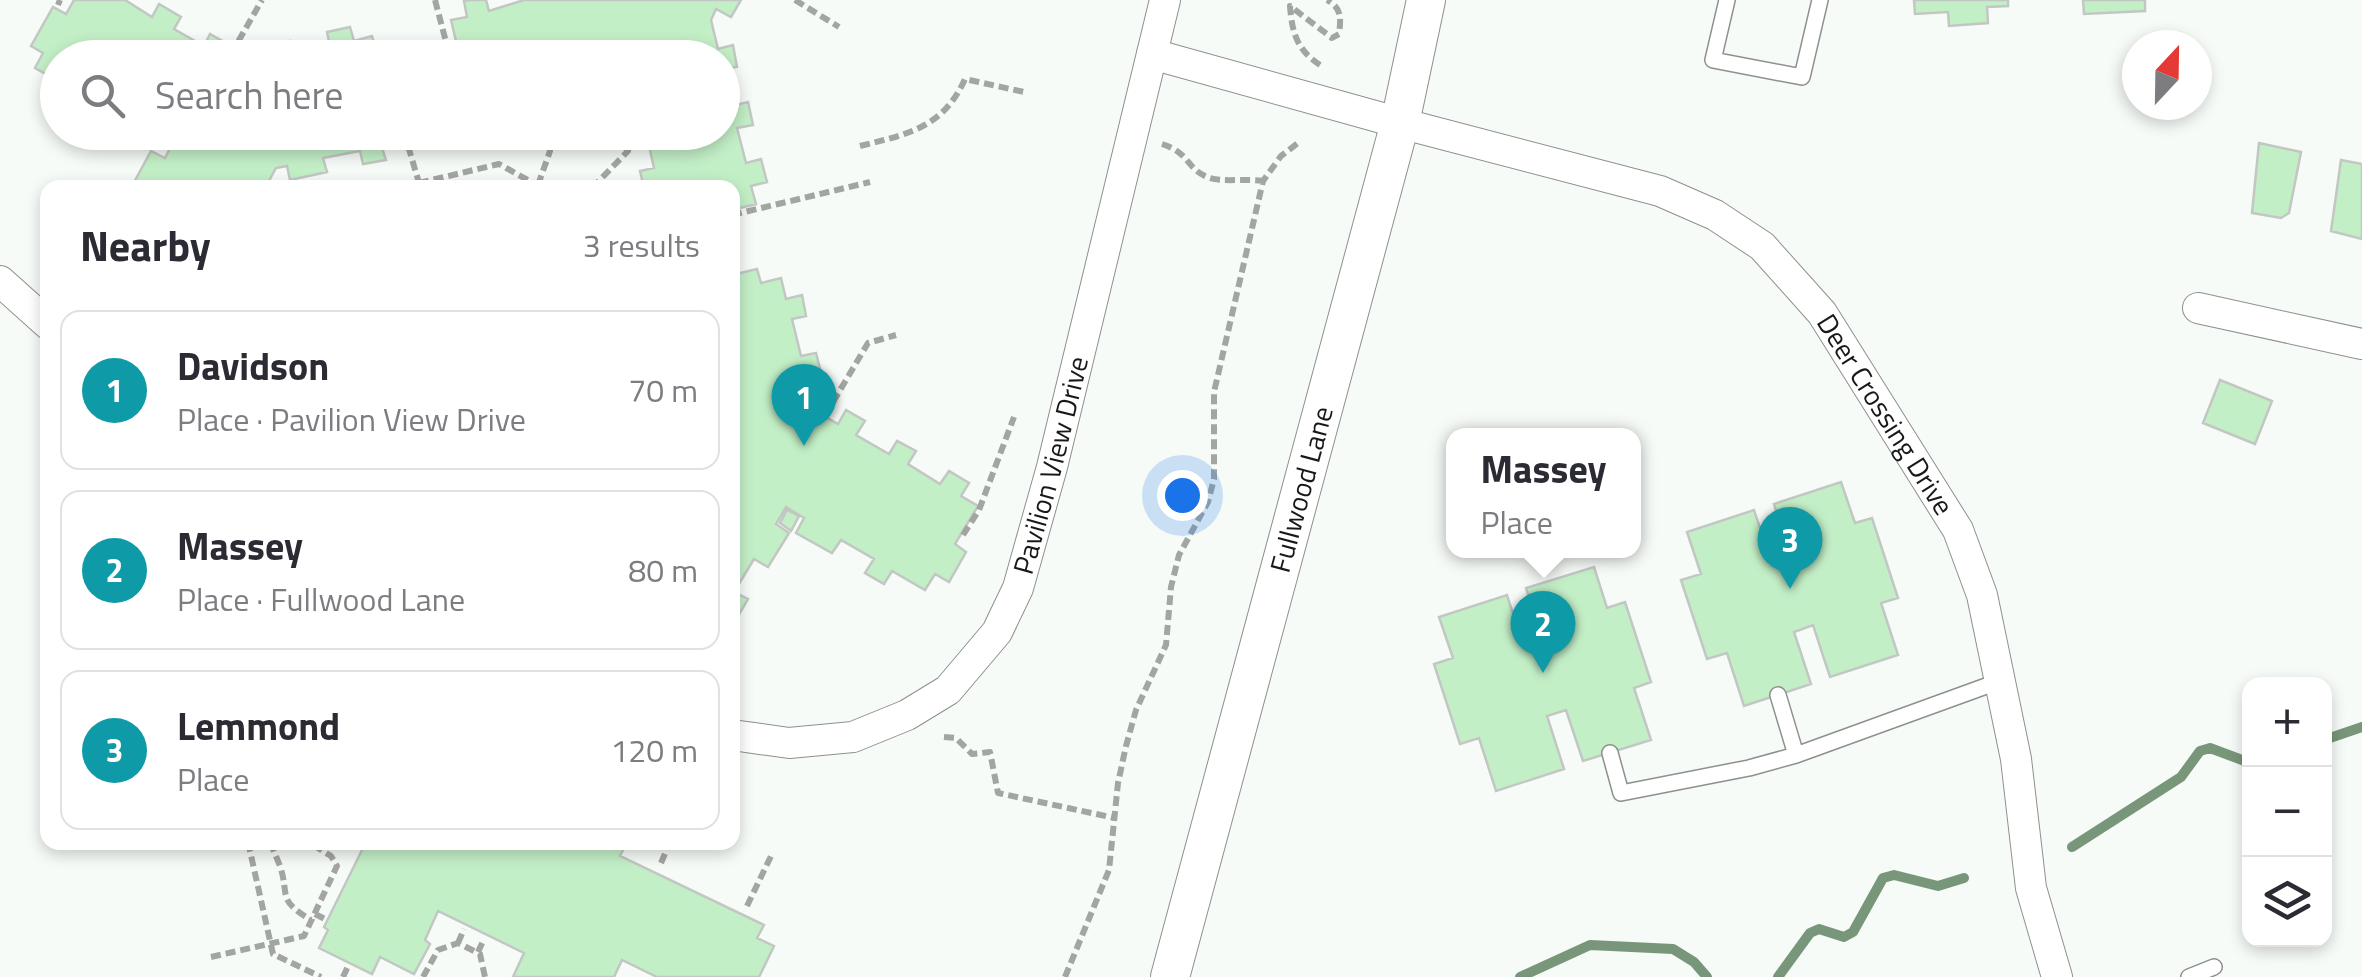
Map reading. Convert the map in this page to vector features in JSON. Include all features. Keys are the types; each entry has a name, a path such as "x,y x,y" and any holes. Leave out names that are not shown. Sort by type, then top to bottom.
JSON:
{"street":[{"name":"Pavilion View Drive","path":"740,736 789,743 853,737 907,716 948,690 996,632 1018,588 1052,467 1166,0"},
{"name":"Fullwood Lane","path":"1170,977 1400,123 1426,0"},
{"name":"Deer Crossing Drive","path":"1152,54 1660,191 1715,215 1762,246 1822,312 1958,530 1982,595 2016,759 2031,888 2057,977"},
{"path":"0,281 40,319"},
{"path":"2198,308 2362,344"}],"lane":[{"path":"1727,0 1713,60 1802,77 1820,0"},
{"path":"1610,753 1621,792 1749,768 2000,682"},
{"path":"1778,695 1796,754"},
{"path":"2189,977 2214,967"}],"path":[{"path":"239,40 262,0"},
{"path":"435,0 446,40"},
{"path":"795,0 839,27"},
{"path":"1290,3 1328,37 1336,38 1340,14 1327,0"},
{"path":"1290,3 1295,39 1300,49 1320,65"},
{"path":"860,146 927,126 966,79 1024,92"},
{"path":"1132,135 1177,149 1192,167 1208,177 1263,181"},
{"path":"1064,977 1109,870 1118,783 1136,710 1166,646 1179,555 1208,502 1214,479 1214,392 1263,181 1280,156 1298,143"},
{"path":"408,150 416,180"},
{"path":"542,180 550,150"},
{"path":"600,180 627,150"},
{"path":"436,180 498,164 529,180"},
{"path":"740,213 870,182"},
{"path":"833,402 868,343 896,335"},
{"path":"963,535 980,510 1014,417"},
{"path":"944,737 956,738 972,754 990,752 998,793 1115,818"},
{"path":"250,850 273,954 322,977"},
{"path":"274,850 281,867 284,896 296,911 325,919"},
{"path":"211,956 304,936 337,866 332,856 322,850"},
{"path":"661,863 667,850"},
{"path":"747,906 772,854"},
{"path":"458,943 464,928"},
{"path":"478,952 484,938"},
{"path":"424,977 438,950 458,943 478,952 484,962 485,977"},
{"path":"342,977 348,964"}],"building":[{"path":"74,0 125,0 152,17 159,4 181,17 174,29 193,40 40,40 40,51 31,46 53,7 66,14"},
{"path":"486,0 489,11 524,0 741,0 731,17 716,9 711,20 716,40 456,40 451,20 467,17 464,1"},
{"path":"1914,0 2008,0 2008,6 1987,7 1988,23 1949,26 1948,12 1915,14"},
{"path":"2083,0 2145,0 2145,11 2084,14"},
{"path":"350,27 354,40 329,40 327,32"},
{"path":"748,102 753,125 740,127 740,104"},
{"path":"740,140 746,163 761,159 767,182 751,186 756,204 740,208 740,180 642,180 640,171 654,168 650,150 740,150"},
{"path":"2259,143 2301,152 2289,213 2281,218 2252,213"},
{"path":"169,150 383,150 386,160 363,164 360,151 323,158 327,172 290,180 287,166 276,168 269,180 135,180 151,151 165,158"},
{"path":"2341,160 2362,164 2362,239 2331,231"},
{"path":"757,269 761,283 781,278 786,299 802,295 806,316 792,319 801,356 816,353 826,392 812,397 814,410 838,424 846,410 865,421 856,435 889,454 897,441 916,451 908,464 940,484 949,471 969,483 961,496 978,506 955,544 966,552 949,582 935,574 925,590 892,571 884,584 865,573 874,559 841,540 832,553 796,533 804,518 786,507 776,524 789,533 768,567 754,559 740,582 740,273"},
{"path":"2220,380 2272,401 2255,444 2203,423"},
{"path":"1841,482 1855,523 1872,518 1898,598 1881,603 1898,655 1830,677 1813,625 1794,632 1811,684 1744,706 1727,653 1707,659 1681,580 1701,574 1687,532 1754,510 1768,552 1787,546 1774,504"},
{"path":"787,510 799,516 791,531 780,523"},
{"path":"1594,567 1607,608 1625,602 1651,682 1634,688 1651,740 1583,761 1566,710 1547,716 1564,769 1496,791 1479,738 1460,744 1434,664 1453,658 1439,617 1507,595 1520,636 1540,630 1526,588"},
{"path":"740,595 748,599 740,613"},
{"path":"362,850 623,850 620,856 764,925 757,938 774,946 759,977 657,977 622,960 614,977 513,977 524,953 438,911 425,940 430,944 414,974 380,957 372,974 319,948 328,930 324,927"}],"waterway":[{"path":"2332,737 2362,727"},
{"path":"2072,847 2181,777 2200,751 2210,748 2242,760"},
{"path":"1778,977 1810,933 1819,929 1844,937 1853,932 1883,878 1894,875 1938,886 1964,878"},
{"path":"1520,977 1590,945 1673,949 1694,962 1707,977"}],"place":[{"name":"Davidson","path":"804,446"},
{"name":"Lemmond","path":"1790,589"},
{"name":"Massey","path":"1543,673"}]}
